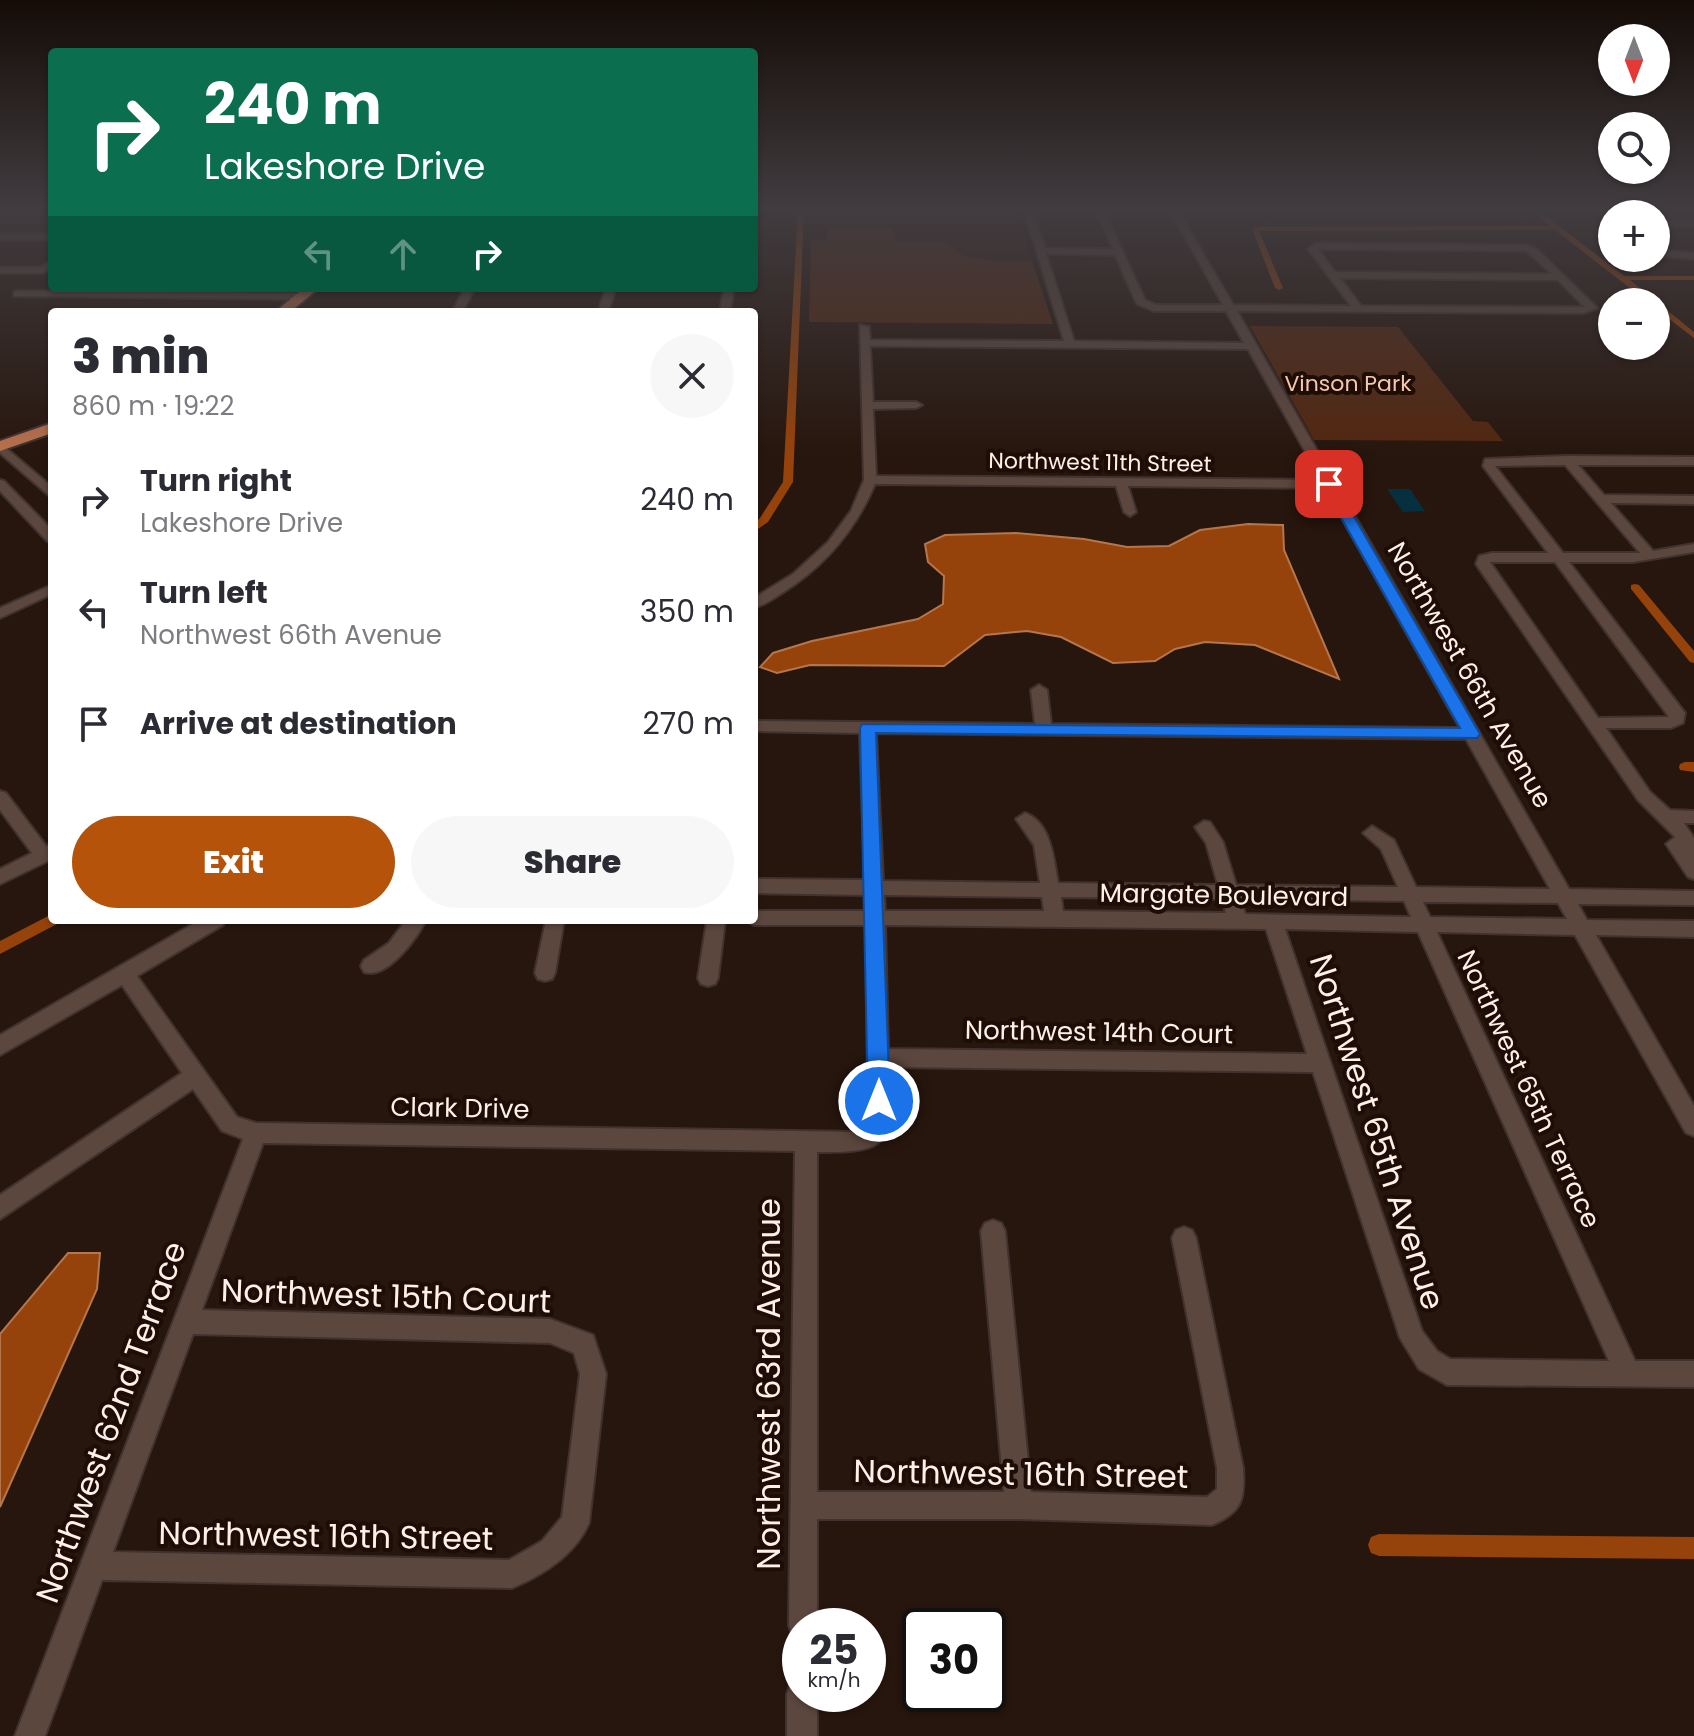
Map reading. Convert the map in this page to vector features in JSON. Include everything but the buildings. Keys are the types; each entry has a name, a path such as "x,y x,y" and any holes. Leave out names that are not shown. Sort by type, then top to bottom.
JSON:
{"main road":[{"path":"0,437 48,421"},
{"path":"0,446 48,429"}],"street":[{"path":"1053,291 1070,344"},
{"path":"1138,291 1145,305 1358,309 1592,308 1576,291"},
{"name":"Northwest 66th Avenue","path":"1220,291 1694,1126"},
{"path":"1344,291 1358,309"},
{"path":"17,294 305,301"},
{"path":"758,602 798,577 833,545 857,511 870,480 864,327"},
{"path":"865,343 1251,346"},
{"path":"868,406 916,405"},
{"path":"0,446 48,491"},
{"path":"1567,460 1650,556"},
{"path":"1592,723 1671,723 1677,719 1677,713 1489,462 1694,461"},
{"path":"32,478 11,475 0,484 48,534"},
{"name":"Northwest 11th Street","path":"870,480 1329,484"},
{"path":"1121,482 1130,512"},
{"path":"1601,499 1694,500"},
{"path":"1694,548 1650,556 1484,559 1483,564 1644,796 1677,826 1694,853"},
{"path":"0,614 48,591"},
{"path":"21,605 48,598"},
{"path":"1039,690 1044,730"},
{"path":"758,726 1471,734"},
{"path":"868,728 879,1058"},
{"path":"0,797 48,853 0,877"},
{"path":"1664,816 1694,817"},
{"path":"1664,816 1663,826 1694,872"},
{"path":"1025,819 1043,844 1055,918"},
{"path":"1204,827 1214,842 1238,921"},
{"name":"Northwest 65th Terrace","path":"1372,833 1388,845 1628,1374"},
{"name":"Margate Boulevard","path":"758,886 1694,898"},
{"name":"Margate Boulevard","path":"758,918 1055,918 1694,929"},
{"name":"Northwest 65th Avenue","path":"1273,921 1412,1338 1428,1360 1447,1372 1628,1374"},
{"path":"0,1046 209,924"},
{"path":"371,966 396,949 414,924"},
{"path":"545,973 554,924"},
{"path":"708,978 715,924"},
{"name":"Clark Drive","path":"125,974 230,1124 256,1133 859,1142 873,1135 879,1123 879,1058"},
{"name":"Northwest 14th Court","path":"879,1058 1318,1063"},
{"path":"0,1208 195,1076"},
{"name":"Northwest 62nd Terrace","path":"30,1736 256,1133"},
{"name":"Northwest 63rd Avenue","path":"803,1608 806,1142"},
{"path":"993,1231 1019,1505"},
{"name":"Northwest 16th Street","path":"805,1506 1019,1505 1212,1511 1231,1495 1230,1468 1184,1238"},
{"name":"Northwest 15th Court","path":"184,1322 550,1331 584,1344 593,1374 575,1523 552,1551"},
{"path":"1628,1374 1694,1374"},
{"name":"Northwest 16th Street","path":"93,1566 512,1574 552,1551"},
{"path":"802,1712 802,1736"}],"green space":[{"path":"810,291 1042,291 1053,324 809,322"},
{"name":"Vinson Park","path":"1250,326 1398,327 1473,421 1488,422 1503,441 1314,440"}],"shaded area":[{"path":"1248,524 1283,525 1284,550 1339,679 1255,645 1205,642 1175,649 1155,661 1113,663 1061,637 1027,631 985,635 944,666 810,665 777,673 760,667 773,653 812,641 918,619 943,604 944,576 928,562 925,544 945,535 1016,533 1084,539 1127,547 1169,546 1200,530"},
{"path":"68,1253 100,1253 97,1289 0,1507 0,1334"}],"waterway":[{"path":"758,525 788,482 797,291"},
{"path":"1670,316 1694,336"},
{"path":"1635,587 1694,659"},
{"path":"1685,767 1694,767"},
{"path":"0,948 48,922"},
{"path":"1379,1545 1694,1548"}],"route":[{"path":"879,1101 868,728 1471,734 1329,484"}]}
